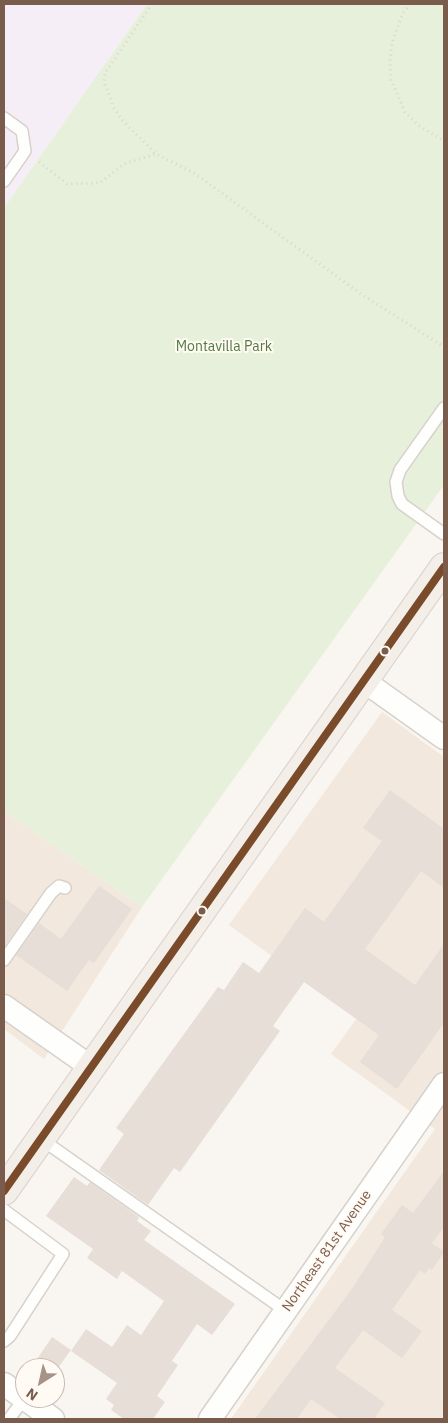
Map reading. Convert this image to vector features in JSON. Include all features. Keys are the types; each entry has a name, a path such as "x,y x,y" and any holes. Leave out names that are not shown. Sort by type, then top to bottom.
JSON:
{"main road":[{"path":"4,1191 444,567"}],"street":[{"path":"364,681 444,738"},
{"path":"4,1006 91,1067"},
{"name":"Northeast 81st Avenue","path":"210,1419 444,1084"},
{"path":"4,1384 15,1392"},
{"path":"37,1408 53,1419"}],"lane":[{"path":"4,118 22,131 25,151 4,181"},
{"path":"444,408 400,470 396,482 398,496 402,504 444,534"},
{"path":"4,960 52,893 59,886 65,888"},
{"path":"41,1139 286,1310"},
{"path":"4,1210 63,1254 10,1336 4,1341"},
{"path":"9,1419 17,1408"}],"path":[{"path":"152,4 105,73 104,82 114,108 122,120 156,154 194,173 361,294 444,347"},
{"path":"410,4 403,13 392,42 390,59 391,80 405,112 418,125 444,141"},
{"path":"25,151 67,184 100,183 124,164 156,154"}],"shaded area":[{"path":"4,4 147,4 4,208"},
{"path":"382,712 444,757 444,1419 231,1419 435,1129 331,1054 357,1018 229,925"},
{"path":"4,811 142,907 44,1059 4,1029"}],"green space":[{"name":"Montavilla Park","path":"147,4 444,4 444,485 142,907 4,811 4,208"}],"building":[{"path":"390,790 444,829 444,888 421,871 365,949 415,985 444,944 444,1023 397,1089 360,1062 379,1035 304,982 273,1026 280,1031 180,1172 174,1168 148,1205 99,1170 124,1134 116,1128 218,987 224,990 243,962 259,973 305,908 324,922 382,841 363,828"},
{"path":"99,886 132,909 94,963 89,960 67,991 16,955 39,923 61,939"},
{"path":"4,898 27,914 4,947"},
{"path":"444,1171 444,1227 432,1243 444,1252 432,1270 429,1268 425,1274 420,1270 392,1310 422,1331 402,1358 363,1330 335,1368 385,1403 374,1419 340,1419 311,1399 297,1419 255,1419 352,1289 385,1237 381,1234 402,1205 413,1213"},
{"path":"74,1177 87,1186 90,1182 139,1217 137,1221 151,1231 144,1240 235,1304 212,1335 197,1324 172,1361 178,1365 157,1396 165,1402 153,1419 124,1419 111,1410 114,1405 106,1399 117,1383 71,1351 86,1329 112,1347 127,1325 141,1335 164,1301 122,1271 117,1279 87,1258 93,1249 46,1216"},
{"path":"52,1337 71,1350 65,1358 38,1358"}],"transit line":[{"path":"4,1191 444,567"}]}
